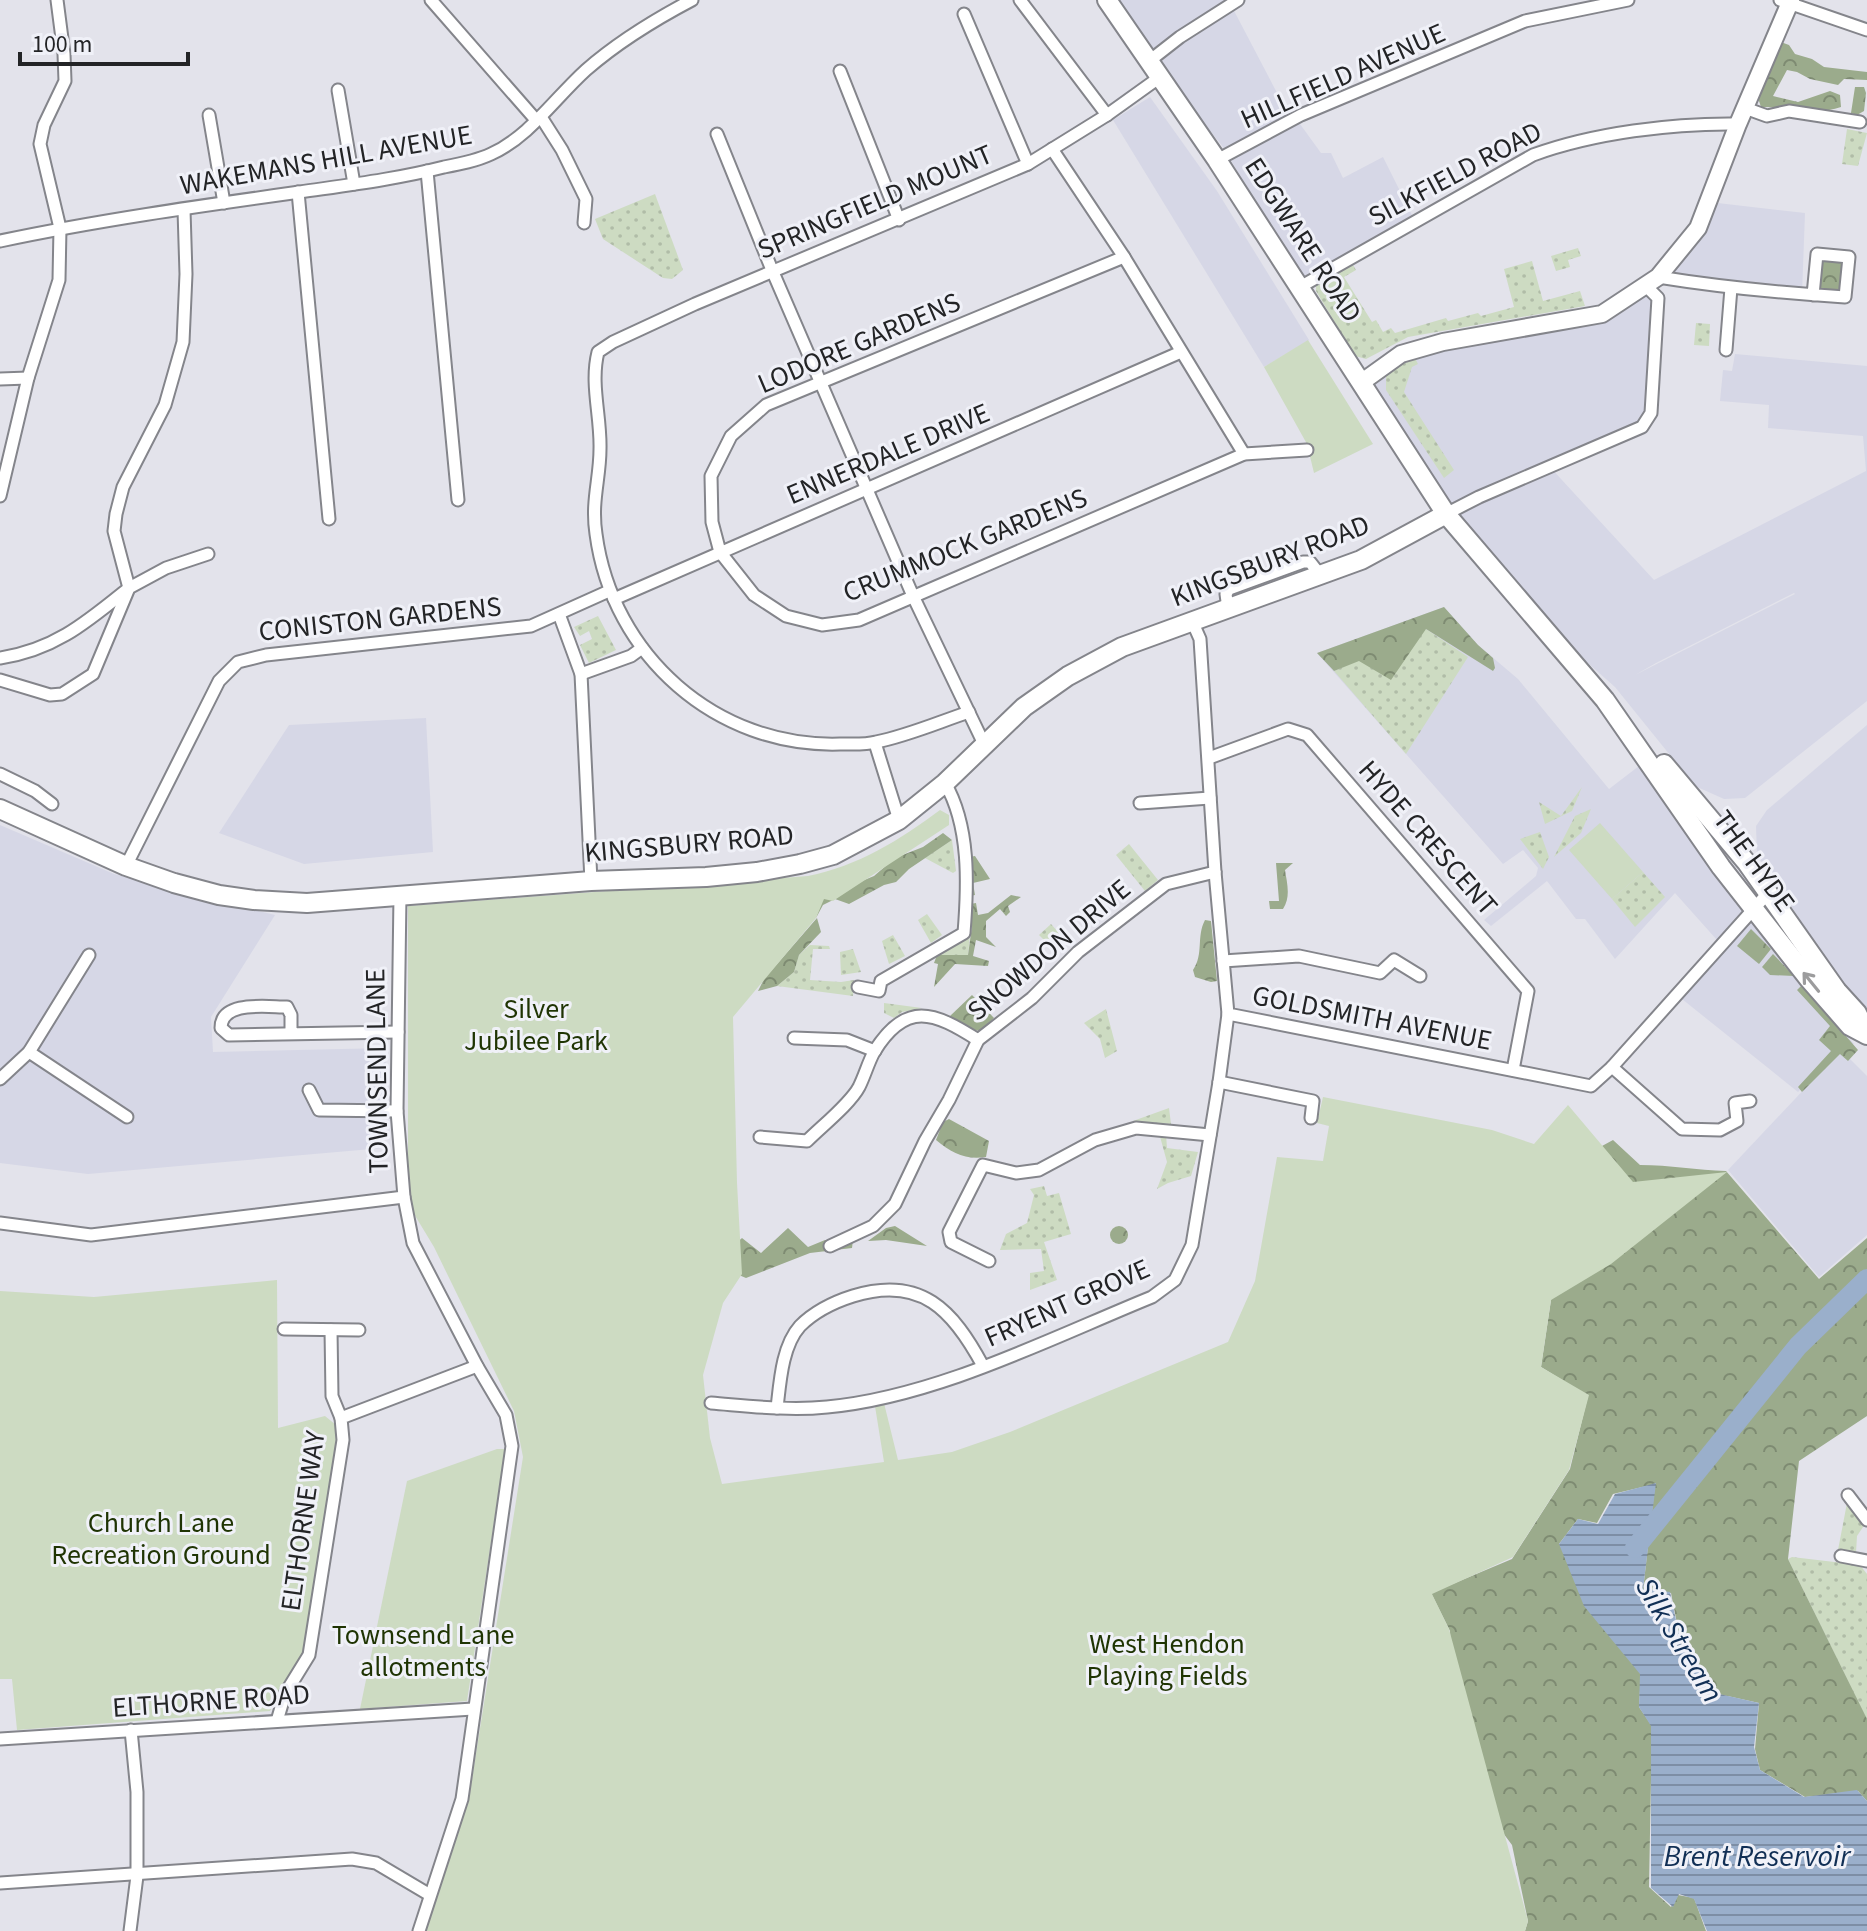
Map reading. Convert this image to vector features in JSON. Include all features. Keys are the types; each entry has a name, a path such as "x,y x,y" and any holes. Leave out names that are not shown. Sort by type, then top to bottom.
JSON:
{"main road":[{"name":"EDGWARE ROAD","path":"1107,0 1217,160 1446,514"},
{"name":"KINGSBURY ROAD","path":"0,809 126,866 174,883 254,900 307,903 591,881 744,874 800,864 833,855 899,820 945,783 1024,707 1068,676 1122,647 1361,560 1446,514"},
{"name":"THE HYDE","path":"1446,514 1610,707 1753,910 1825,999 1850,1026 1867,1034"},
{"name":"THE HYDE","path":"1610,707 1622,715 1722,831 1837,991 1857,1013 1867,1034"}],"street":[{"path":"0,496 28,378 59,280 60,228 40,144 44,125 65,81 57,0"},
{"path":"431,0 538,118 586,199 584,223"},
{"path":"1020,0 1107,115"},
{"name":"SPRINGFIELD MOUNT","path":"612,595 595,531 594,497 601,450 594,367 598,352 624,337 772,270 1028,164 1107,115 1154,70 1180,37 1238,0"},
{"name":"HILLFIELD AVENUE","path":"1217,160 1301,115 1525,21 1628,0"},
{"path":"1362,382 1401,354 1443,342 1602,314 1652,281 1698,228 1787,1 1867,30"},
{"name":"WAKEMANS HILL AVENUE","path":"0,241 60,228 427,171 493,153 538,118 605,54 685,2"},
{"path":"964,14 1028,164"},
{"path":"840,71 899,220"},
{"path":"338,90 354,184"},
{"path":"1745,108 1767,116 1789,111 1860,122"},
{"path":"209,115 224,203"},
{"name":"SILKFIELD ROAD","path":"1300,287 1533,155 1572,141 1706,124 1738,124"},
{"path":"717,134 772,270 913,596 984,744"},
{"path":"1052,149 1124,257 1244,454"},
{"path":"427,171 458,500"},
{"path":"298,192 329,519"},
{"path":"0,680 50,695 62,694 93,674 129,588 114,531 116,514 123,487 165,405 183,342 186,274 184,210"},
{"path":"1652,281 1813,295 1845,297 1849,257 1817,254 1813,295"},
{"name":"LODORE GARDENS","path":"720,552 712,522 711,476 731,436 766,405 1124,257"},
{"path":"1446,514 1642,427 1651,413 1658,298 1652,281"},
{"path":"1726,350 1731,288"},
{"name":"ENNERDALE DRIVE","path":"612,595 867,490 1181,352"},
{"path":"0,379 28,378"},
{"name":"CRUMMOCK GARDENS","path":"720,552 754,595 786,616 822,625 859,620 1244,454 1307,450"},
{"path":"0,658 23,655 73,633 129,588 166,568 208,554"},
{"path":"612,595 642,648 667,678 697,702 753,733 814,745 875,743 969,712"},
{"name":"CONISTON GARDENS","path":"126,866 219,681 238,662 266,655 531,626 612,595"},
{"path":"559,614 581,674 591,881"},
{"name":"GOLDSMITH AVENUE","path":"1192,621 1200,639 1228,1014 1591,1086 1612,1067 1768,893"},
{"path":"581,674 631,656 642,648"},
{"name":"HYDE CRESCENT","path":"1209,758 1288,729 1307,735 1528,991 1513,1070"},
{"path":"875,743 899,820"},
{"path":"0,774 35,791 52,804"},
{"path":"858,987 879,991 881,981 964,933 967,901 960,815 945,783"},
{"path":"1140,803 1210,798"},
{"name":"SNOWDON DRIVE","path":"830,1246 873,1226 895,1204 978,1040 1042,990 1078,952 1166,884 1215,872"},
{"name":"TOWNSEND LANE","path":"400,895 397,1111 404,1197 413,1243 506,1415 512,1446 462,1799 419,1931"},
{"path":"0,1079 29,1052 89,955"},
{"path":"1223,961 1299,956 1380,973 1394,960 1420,976"},
{"path":"291,1034 291,1015 287,1007 234,1009 221,1021 224,1034 229,1035 291,1034 398,1032"},
{"name":"FRYENT GROVE","path":"711,1403 826,1408 883,1399 983,1366 1152,1297 1175,1280 1192,1245 1228,1014"},
{"path":"760,1137 807,1141 858,1089 875,1051 898,1022 918,1015 947,1021 978,1040"},
{"path":"794,1038 847,1040 875,1051"},
{"path":"29,1052 127,1117"},
{"path":"1612,1067 1682,1129 1720,1130 1737,1121 1735,1103 1750,1101"},
{"path":"1219,1082 1313,1101 1311,1118"},
{"path":"309,1090 319,1110 397,1111"},
{"path":"989,1261 951,1242 949,1232 983,1165 1016,1173 1039,1170 1095,1140 1136,1128 1210,1135"},
{"path":"0,1223 91,1235 404,1197"},
{"path":"777,1408 785,1355 799,1327 832,1302 877,1289 912,1292 943,1308 968,1339 983,1366"},
{"path":"284,1329 359,1330"},
{"path":"331,1330 332,1396 341,1418"},
{"name":"ELTHORNE WAY","path":"277,1721 285,1694 309,1655 343,1440 341,1418 477,1366"},
{"path":"1848,1495 1867,1520"},
{"path":"1841,1556 1867,1561"},
{"name":"ELTHORNE ROAD","path":"0,1739 473,1709"},
{"path":"130,1931 137,1876 137,1792 131,1730"},
{"path":"0,1883 352,1859 376,1863 430,1895"}],"shaded area":[{"path":"1117,0 1238,0 1231,5 1286,110 1321,153 1331,153 1343,178 1383,157 1412,215 1307,276 1299,275 1223,147 1165,74"},
{"path":"1150,97 1217,191 1309,340 1264,367 1113,120"},
{"path":"1709,202 1805,213 1802,294 1658,277"},
{"path":"1647,285 1658,297 1650,415 1643,427 1550,467 1654,580 1866,471 1863,436 1768,428 1769,405 1720,401 1723,370 1732,371 1735,354 1867,366 1867,701 1745,798 1724,799 1695,786 1615,687 1527,609 1451,523 1362,382 1400,355 1602,314","holes":["1794,593 1795,594 1635,675"]},
{"path":"1444,607 1478,645 1518,679 1609,789 1639,766 1646,774 1747,912 1717,940 1675,893 1615,959 1585,919 1576,919 1547,881 1491,926 1484,920 1536,876 1538,868 1523,850 1503,864 1317,653"},
{"path":"426,718 433,852 304,864 219,833 289,725"},
{"path":"1867,725 1867,1015 1757,855 1756,826 1767,810"},
{"path":"0,825 114,874 275,915 211,1017 213,1052 386,1048 383,1148 88,1174 0,1163"},
{"path":"1751,922 1854,1044 1841,1047 1798,1092 1677,995 1727,938"},
{"path":"1841,1050 1867,1076 1867,1235 1819,1277 1728,1170"}],"green space":[{"path":"1778,41 1789,45 1795,54 1824,67 1867,72 1867,80 1844,79 1838,85 1787,70 1773,96 1798,102 1830,91 1840,95 1841,107 1812,111 1761,107 1758,98"},
{"path":"1855,87 1864,87 1866,93 1864,111 1857,115 1851,113"},
{"path":"1847,129 1867,133 1858,166 1842,164"},
{"path":"655,194 683,270 672,279 663,278 603,239 595,219"},
{"path":"1578,248 1581,256 1568,260 1570,267 1556,271 1551,256"},
{"path":"1820,257 1845,259 1843,293 1817,291"},
{"path":"1532,261 1543,301 1580,291 1585,306 1408,337 1366,359 1355,356 1316,291 1316,285 1353,265 1356,270 1344,277 1372,322 1376,320 1383,332 1391,328 1395,333 1446,318 1448,321 1478,313 1481,316 1514,307 1504,269"},
{"path":"1696,323 1710,324 1709,346 1694,345"},
{"path":"1308,340 1373,444 1314,473 1307,444 1264,367"},
{"path":"1415,358 1418,364 1412,367 1404,392 1454,470 1444,478 1386,390 1386,373"},
{"path":"1444,607 1493,658 1493,671 1426,629 1391,680 1359,661 1334,671 1317,653"},
{"path":"598,616 616,650 589,663 580,645 592,639 589,631 580,636 574,627"},
{"path":"1426,629 1468,657 1406,754 1334,671"},
{"path":"1582,787 1572,811 1545,824 1539,802 1561,816"},
{"path":"1591,809 1581,833 1554,857 1575,816"},
{"name":"West Hendon Playing Fields","path":"940,810 949,815 949,825 833,901 824,899 816,918 733,1017 742,1274 723,1303 703,1375 710,1438 722,1484 884,1462 874,1400 883,1399 898,1460 952,1452 1010,1432 1228,1342 1255,1281 1277,1157 1323,1161 1329,1126 1317,1123 1323,1097 1492,1130 1534,1144 1568,1105 1633,1182 1727,1172 1611,1264 1551,1300 1541,1367 1589,1395 1569,1470 1513,1557 1432,1594 1449,1629 1528,1921 1525,1931 423,1931 431,1900 469,1798 523,1457 514,1411 434,1247 408,1204 408,906 808,876 861,859 910,832"},
{"path":"1600,823 1643,872 1612,899 1569,850"},
{"path":"1540,832 1549,857 1543,869 1520,839"},
{"path":"943,833 952,840 909,869 896,882 849,904 835,899 823,905 816,918 821,898 874,876 895,858 923,847"},
{"path":"952,840 956,871 953,873 925,858"},
{"path":"1129,844 1158,880 1145,891 1116,855"},
{"path":"975,856 990,879 973,883 975,895 970,896 969,857"},
{"path":"1276,863 1293,863 1285,870 1288,895 1283,909 1270,909 1269,901 1279,901"},
{"path":"1643,872 1665,897 1635,927 1612,899"},
{"path":"1011,895 1021,897 1008,906 1010,912 1006,916 1000,909 986,921 986,937 996,947 976,940 973,956 989,961 988,966 955,964 934,987 937,955 968,955 972,926 970,904 976,903 978,915 988,913"},
{"path":"927,914 942,935 931,943 918,920"},
{"path":"817,918 821,932 799,955 794,972 777,986 758,991 764,979"},
{"path":"1205,920 1211,921 1217,981 1211,982 1195,977 1193,970"},
{"path":"1051,924 1065,940 1054,950 1039,935"},
{"path":"1751,929 1771,949 1759,964 1737,946"},
{"path":"893,935 905,956 889,964 882,941"},
{"path":"970,935 968,955 937,955"},
{"path":"810,945 829,946 830,949 813,949 810,980 854,980 853,996 777,986 794,972 799,955"},
{"path":"853,949 861,972 841,975 840,952"},
{"path":"1773,954 1794,976 1770,975 1762,967"},
{"path":"1802,985 1858,1050 1848,1061 1840,1054 1802,1092 1798,1087 1831,1051 1819,1040 1830,1026 1797,990"},
{"path":"972,995 994,1018 980,1031 969,1029 949,1017"},
{"path":"884,1003 922,1008 902,1012 894,1018 884,1013"},
{"path":"1106,1009 1117,1051 1105,1058 1100,1039 1084,1023"},
{"path":"1169,1108 1171,1124 1133,1121"},
{"path":"949,1119 989,1141 986,1157 959,1154 936,1140 943,1122"},
{"path":"1159,1133 1166,1134 1167,1148 1198,1152 1191,1176 1157,1189 1167,1162"},
{"path":"1613,1140 1640,1165 1726,1171 1819,1279 1867,1238 1867,1416 1799,1461 1788,1559 1867,1719 1867,1801 1858,1791 1805,1797 1760,1770 1755,1749 1759,1703 1714,1693 1681,1644 1671,1593 1643,1590 1655,1484 1613,1494 1597,1523 1578,1519 1559,1544 1641,1674 1639,1707 1652,1726 1649,1887 1671,1907 1678,1895 1694,1898 1706,1931 1525,1931 1528,1921 1512,1845 1477,1798 1451,1663 1450,1631 1431,1593 1512,1559 1570,1469 1588,1396 1541,1367 1551,1300 1602,1146"},
{"path":"1044,1186 1047,1196 1059,1193 1071,1234 1044,1242 1057,1280 1030,1290 1030,1273 1044,1271 1041,1249 1000,1250 1006,1234 1027,1223 1034,1195 1030,1189"},
{"path":"895,1226 927,1246 886,1240 868,1241 886,1228"},
{"path":"1119,1226 1128,1235 1119,1244 1110,1235"},
{"path":"788,1228 808,1247 825,1240 853,1240 852,1248 810,1253 746,1278 734,1273 734,1245 742,1238 761,1253"},
{"name":"Church Lane Recreation Ground","path":"277,1280 278,1428 325,1416 336,1425 339,1436 305,1649 270,1711 17,1730 12,1679 0,1679 0,1291 94,1297"},
{"name":"Townsend Lane allotments","path":"497,1449 505,1449 467,1701 360,1709 407,1481"},
{"path":"1847,1503 1865,1524 1857,1536 1856,1553 1838,1550"},
{"path":"1788,1559 1860,1565 1867,1574 1867,1720"}],"water":[{"name":"Brent Reservoir","path":"1656,1483 1643,1589 1670,1592 1681,1644 1715,1693 1759,1703 1754,1747 1760,1770 1804,1797 1857,1790 1867,1801 1867,1931 1707,1931 1694,1899 1679,1894 1673,1907 1651,1888 1651,1726 1639,1707 1640,1674 1584,1606 1559,1544 1578,1519 1598,1524 1615,1494"}],"waterway":[{"name":"Silk Stream","path":"1635,1548 1798,1346 1867,1279"}],"park label":[{"name":"Silver Jubilee Park","path":"536,1025"}]}
